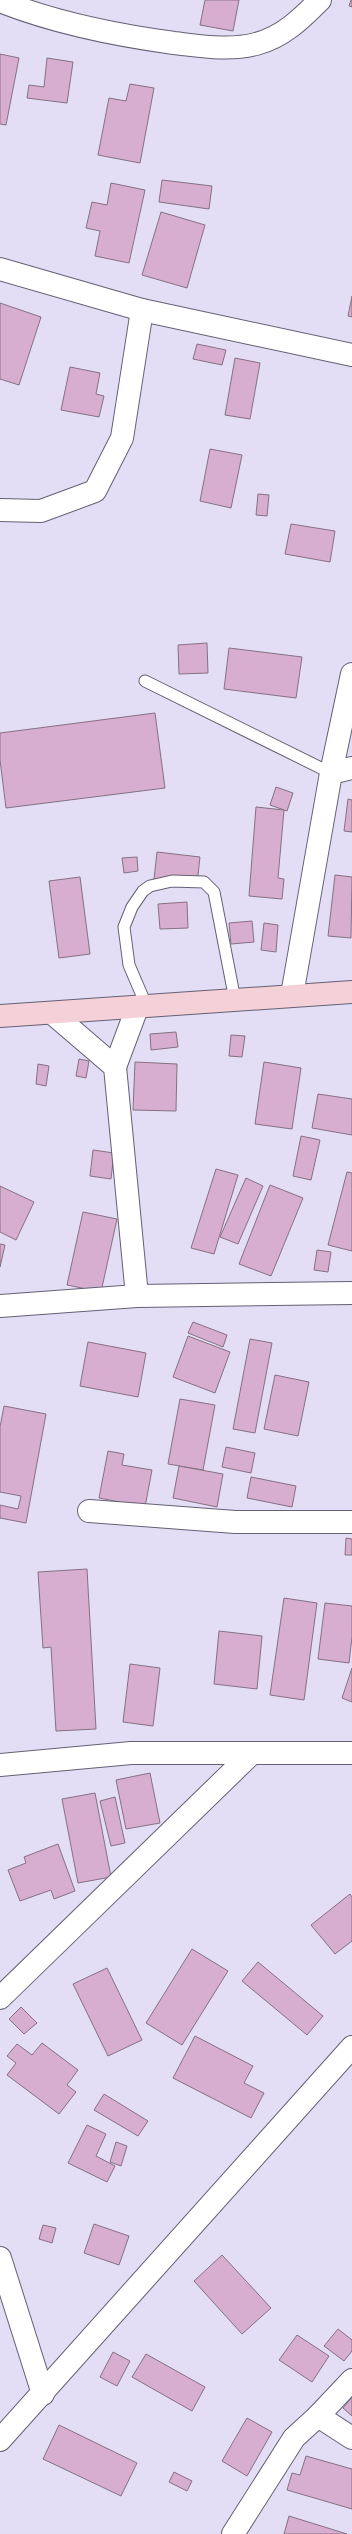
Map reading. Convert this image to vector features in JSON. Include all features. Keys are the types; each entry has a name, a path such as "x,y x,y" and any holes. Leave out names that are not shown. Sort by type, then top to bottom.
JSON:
{"main road":[{"path":"0,1016 142,1008 292,995 352,992"}],"street":[{"path":"0,0 22,9 123,36 216,48 256,44 291,29 320,0"},
{"path":"0,270 142,310 352,355"},
{"path":"0,510 41,511 95,491 122,438 142,310"},
{"path":"292,995 331,773 352,674"},
{"path":"331,773 352,768"},
{"path":"137,1296 115,1066 142,1008"},
{"path":"52,1013 115,1066"},
{"path":"0,1306 137,1296 352,1293"},
{"path":"89,1511 235,1522 352,1522"},
{"path":"0,1765 131,1754 352,1753"},
{"path":"0,1998 252,1754"},
{"path":"0,2440 43,2394 352,2047"},
{"path":"0,2258 43,2394"},
{"path":"233,2534 294,2438 318,2416 352,2380"},
{"path":"318,2416 352,2438"}],"lane":[{"path":"145,682 331,773"},
{"path":"142,1008 130,965 124,927 132,908 143,891 150,886 172,881 204,882 214,892 235,1000"}],"building":[{"path":"205,0 239,0 233,31 200,25"},
{"path":"352,0 352,7 349,6"},
{"path":"0,54 19,58 6,125 0,124"},
{"path":"47,58 73,62 67,103 27,98 29,85 44,87"},
{"path":"130,84 154,88 140,163 98,155 109,98 126,101"},
{"path":"162,180 212,186 209,209 159,202"},
{"path":"111,183 145,190 129,263 95,256 100,231 86,228 92,202 107,205"},
{"path":"161,212 205,225 187,288 142,275"},
{"path":"352,296 352,317 348,316"},
{"path":"0,303 41,317 19,385 0,379"},
{"path":"197,344 226,350 222,365 193,359"},
{"path":"235,358 260,363 250,419 225,415"},
{"path":"70,367 100,373 96,394 104,396 99,417 61,410"},
{"path":"210,449 242,455 231,508 200,501"},
{"path":"258,494 269,495 267,516 256,515"},
{"path":"291,524 335,531 330,562 285,554"},
{"path":"207,643 208,673 179,674 178,645"},
{"path":"229,648 302,657 296,698 224,689"},
{"path":"155,713 165,788 6,808 0,760 0,733"},
{"path":"276,787 293,793 287,811 270,805"},
{"path":"348,799 352,800 352,832 344,831"},
{"path":"256,807 284,810 278,878 284,879 282,899 249,896"},
{"path":"157,852 200,857 197,884 154,879"},
{"path":"137,857 138,871 124,873 122,858"},
{"path":"335,875 352,877 351,938 328,936"},
{"path":"80,877 90,954 59,958 49,881"},
{"path":"187,902 188,928 160,929 158,904"},
{"path":"252,921 254,942 231,944 229,923"},
{"path":"264,923 278,925 276,952 261,950"},
{"path":"176,1032 178,1047 151,1050 150,1034"},
{"path":"231,1035 245,1036 242,1057 229,1056"},
{"path":"79,1059 89,1061 86,1078 76,1076"},
{"path":"135,1062 177,1064 176,1111 133,1110"},
{"path":"264,1062 301,1068 292,1129 255,1124"},
{"path":"38,1064 49,1066 46,1086 36,1084"},
{"path":"318,1094 352,1099 352,1135 312,1128"},
{"path":"301,1136 320,1140 311,1180 293,1176"},
{"path":"93,1150 114,1153 111,1179 90,1176"},
{"path":"216,1169 238,1175 214,1254 191,1248"},
{"path":"347,1172 352,1173 352,1251 328,1245"},
{"path":"246,1178 263,1186 238,1244 220,1237"},
{"path":"270,1185 303,1198 271,1276 239,1264"},
{"path":"0,1186 34,1202 16,1240 0,1232"},
{"path":"83,1212 117,1219 101,1292 67,1285"},
{"path":"0,1244 5,1245 0,1267"},
{"path":"317,1250 331,1252 328,1272 314,1270"},
{"path":"193,1322 227,1335 223,1347 188,1333"},
{"path":"188,1336 230,1352 215,1393 173,1377"},
{"path":"250,1339 272,1343 255,1433 233,1429"},
{"path":"88,1342 146,1353 138,1397 80,1386"},
{"path":"275,1375 309,1382 298,1436 264,1429"},
{"path":"180,1399 215,1405 203,1470 168,1464"},
{"path":"4,1406 46,1414 26,1523 0,1518 0,1505 18,1509 21,1496 0,1492 0,1427"},
{"path":"226,1447 255,1453 251,1473 222,1467"},
{"path":"108,1451 124,1454 122,1465 152,1470 145,1507 99,1498"},
{"path":"179,1466 223,1474 217,1507 173,1498"},
{"path":"251,1477 296,1486 292,1507 247,1498"},
{"path":"346,1538 352,1539 352,1555 345,1555"},
{"path":"87,1569 96,1729 56,1731 51,1647 43,1648 38,1572"},
{"path":"284,1598 317,1603 304,1700 270,1695"},
{"path":"325,1603 352,1606 352,1637 349,1663 318,1659"},
{"path":"219,1631 262,1636 257,1689 214,1684"},
{"path":"130,1664 160,1668 153,1726 123,1722"},
{"path":"352,1668 352,1702 342,1698"},
{"path":"150,1773 160,1823 126,1829 116,1780"},
{"path":"95,1793 111,1877 78,1883 62,1799"},
{"path":"115,1797 125,1843 111,1846 100,1801"},
{"path":"58,1844 75,1891 54,1899 51,1890 20,1901 8,1870 26,1863 24,1857"},
{"path":"350,1894 352,1897 352,1941 335,1954 311,1925"},
{"path":"192,1949 228,1971 182,2045 146,2023"},
{"path":"258,1962 323,2016 307,2035 242,1981"},
{"path":"107,1968 142,2040 108,2056 73,1984"},
{"path":"21,2007 37,2023 24,2034 9,2019"},
{"path":"195,2036 253,2066 244,2083 264,2093 251,2118 173,2078"},
{"path":"42,2043 78,2070 67,2085 76,2092 59,2114 7,2075 16,2063 7,2056 17,2044 32,2055"},
{"path":"104,2094 148,2121 138,2136 94,2110"},
{"path":"87,2125 106,2134 96,2156 115,2166 107,2182 68,2163"},
{"path":"116,2142 127,2146 121,2166 110,2162"},
{"path":"94,2224 129,2236 119,2265 84,2253"},
{"path":"43,2225 56,2228 52,2243 39,2239"},
{"path":"222,2255 271,2308 242,2334 194,2281"},
{"path":"338,2329 352,2340 352,2351 344,2361 324,2346"},
{"path":"297,2335 329,2356 312,2382 279,2360"},
{"path":"113,2352 130,2361 117,2386 100,2377"},
{"path":"146,2354 205,2387 192,2411 132,2377"},
{"path":"352,2397 352,2416 343,2408"},
{"path":"247,2418 272,2432 247,2476 222,2461"},
{"path":"59,2425 137,2463 121,2496 43,2459"},
{"path":"306,2456 352,2469 352,2509 287,2490 292,2473 300,2475"},
{"path":"174,2472 192,2481 187,2491 169,2482"},
{"path":"289,2516 347,2534 284,2534"}]}
